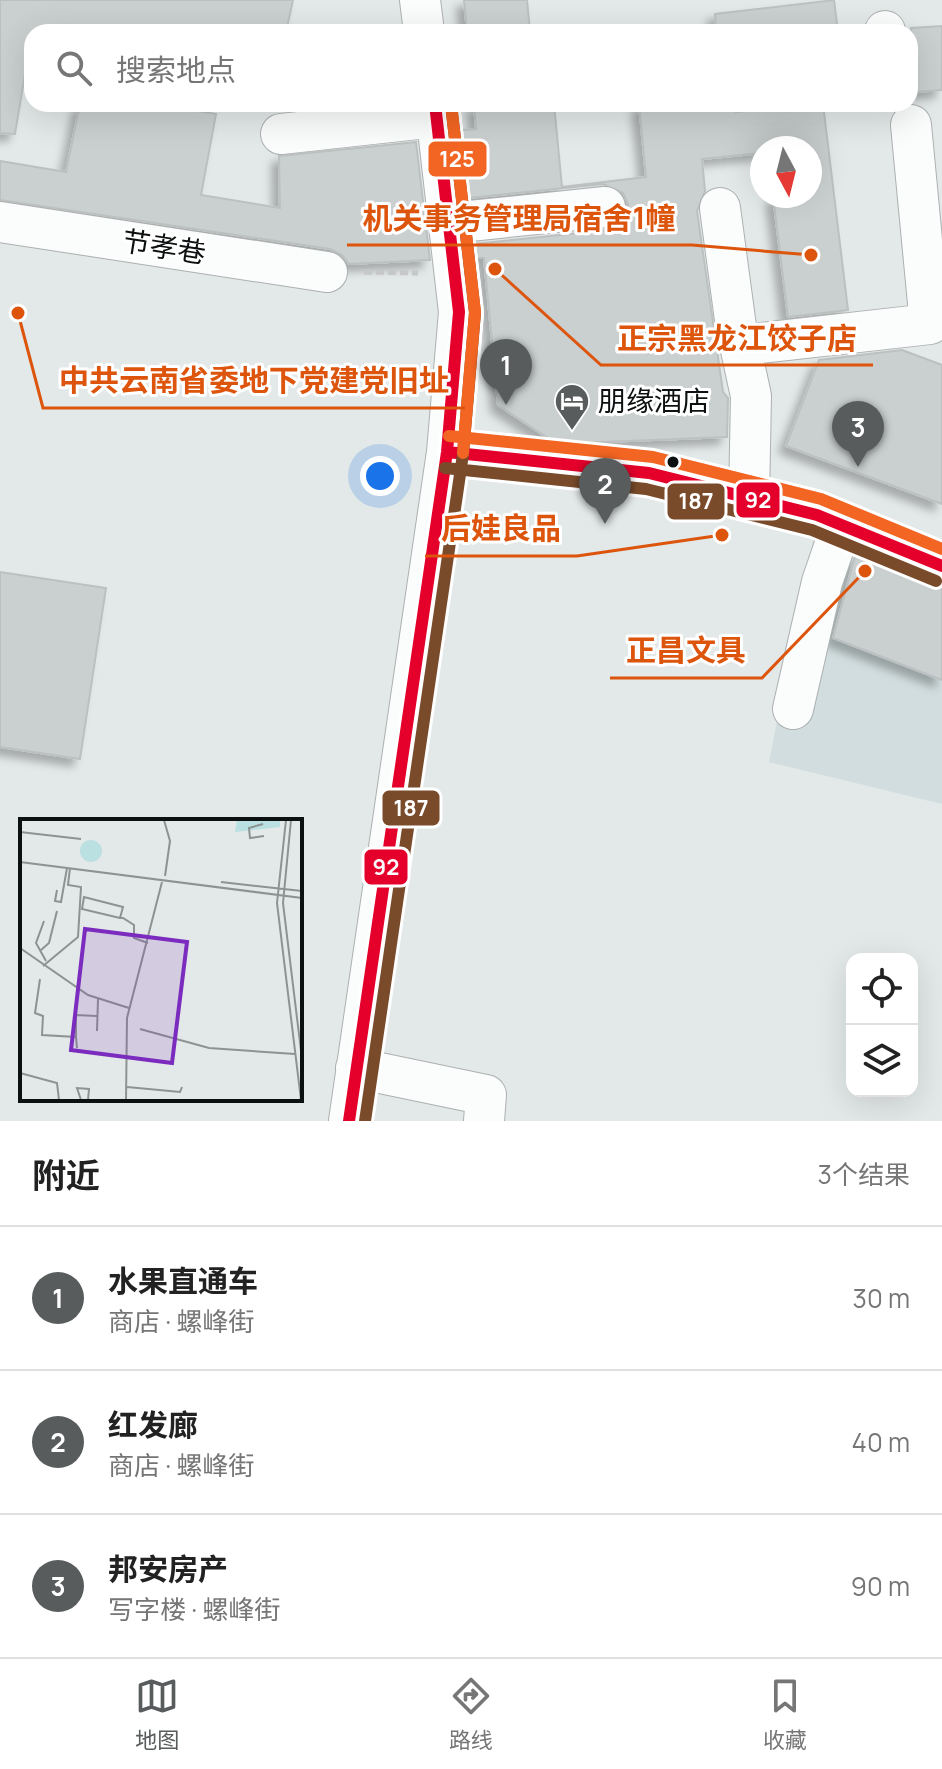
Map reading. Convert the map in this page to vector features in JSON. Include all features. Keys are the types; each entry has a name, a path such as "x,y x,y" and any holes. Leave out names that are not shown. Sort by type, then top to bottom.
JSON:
{"street":[{"path":"420,0 423,24"},
{"path":"281,134 423,112"},
{"path":"349,1121 447,452 458,353 456,273 436,112"},
{"path":"743,345 930,324 920,118"},
{"path":"450,223 605,207"},
{"path":"720,208 736,327 743,345 751,396 749,499"},
{"name":"节孝巷","path":"0,222 327,272"},
{"path":"447,452 649,473 842,524 942,566"},
{"path":"793,709 822,582 842,524"},
{"path":"356,1068 486,1095 484,1121"}],"path":[{"path":"327,272 456,273"}],"shaded area":[{"path":"815,530 942,579 942,804 769,762"}],"building":[{"path":"0,0 293,0 288,24 24,24 24,80 15,134 0,133"},
{"path":"464,0 527,0 529,24 466,24"},
{"path":"834,0 837,24 716,24 715,14"},
{"path":"942,26 942,90 918,92 918,28"},
{"path":"78,112 216,114 201,195 280,208 279,156 416,142 430,260 349,264 342,255 330,249 0,200 0,161 66,172"},
{"path":"475,112 555,112 562,187 646,177 640,112 824,112 848,310 788,317 774,208 822,208 822,136 750,136 750,154 702,159 705,191 697,211 723,392 728,398 727,437 578,443 551,440 498,405 484,258 476,258 474,244 608,230 626,217 628,204 623,193 603,184 469,198 461,130 476,129"},
{"path":"902,350 942,365 942,504 786,446 819,360"},
{"path":"855,556 942,588 942,680 833,638"},
{"path":"0,572 106,588 80,759 0,747"}],"transit line":[{"name":"92","path":"349,1121 447,452 459,312 436,112"},
{"name":"187","path":"365,1121 463,454 475,313 452,112"},
{"name":"125","path":"452,112 475,312 463,453"},
{"name":"125","path":"449,436 653,457 821,499 942,549"},
{"name":"92","path":"447,452 649,473 817,515 942,566"},
{"name":"187","path":"445,468 646,489 812,530 936,581"}],"place":[{"name":"机关事务管理局宿舍1幢","path":"811,255"},
{"name":"正宗黑龙江饺子店","path":"495,269"},
{"name":"中共云南省委地下党建党旧址","path":"18,313"},
{"name":"水果直通车","path":"506,405"},
{"name":"朋缘酒店","path":"572,432"},
{"name":"邦安房产","path":"858,467"},
{"name":"红发廊","path":"605,524"},
{"name":"后娃良品","path":"722,535"},
{"name":"正昌文具","path":"865,571"}]}
